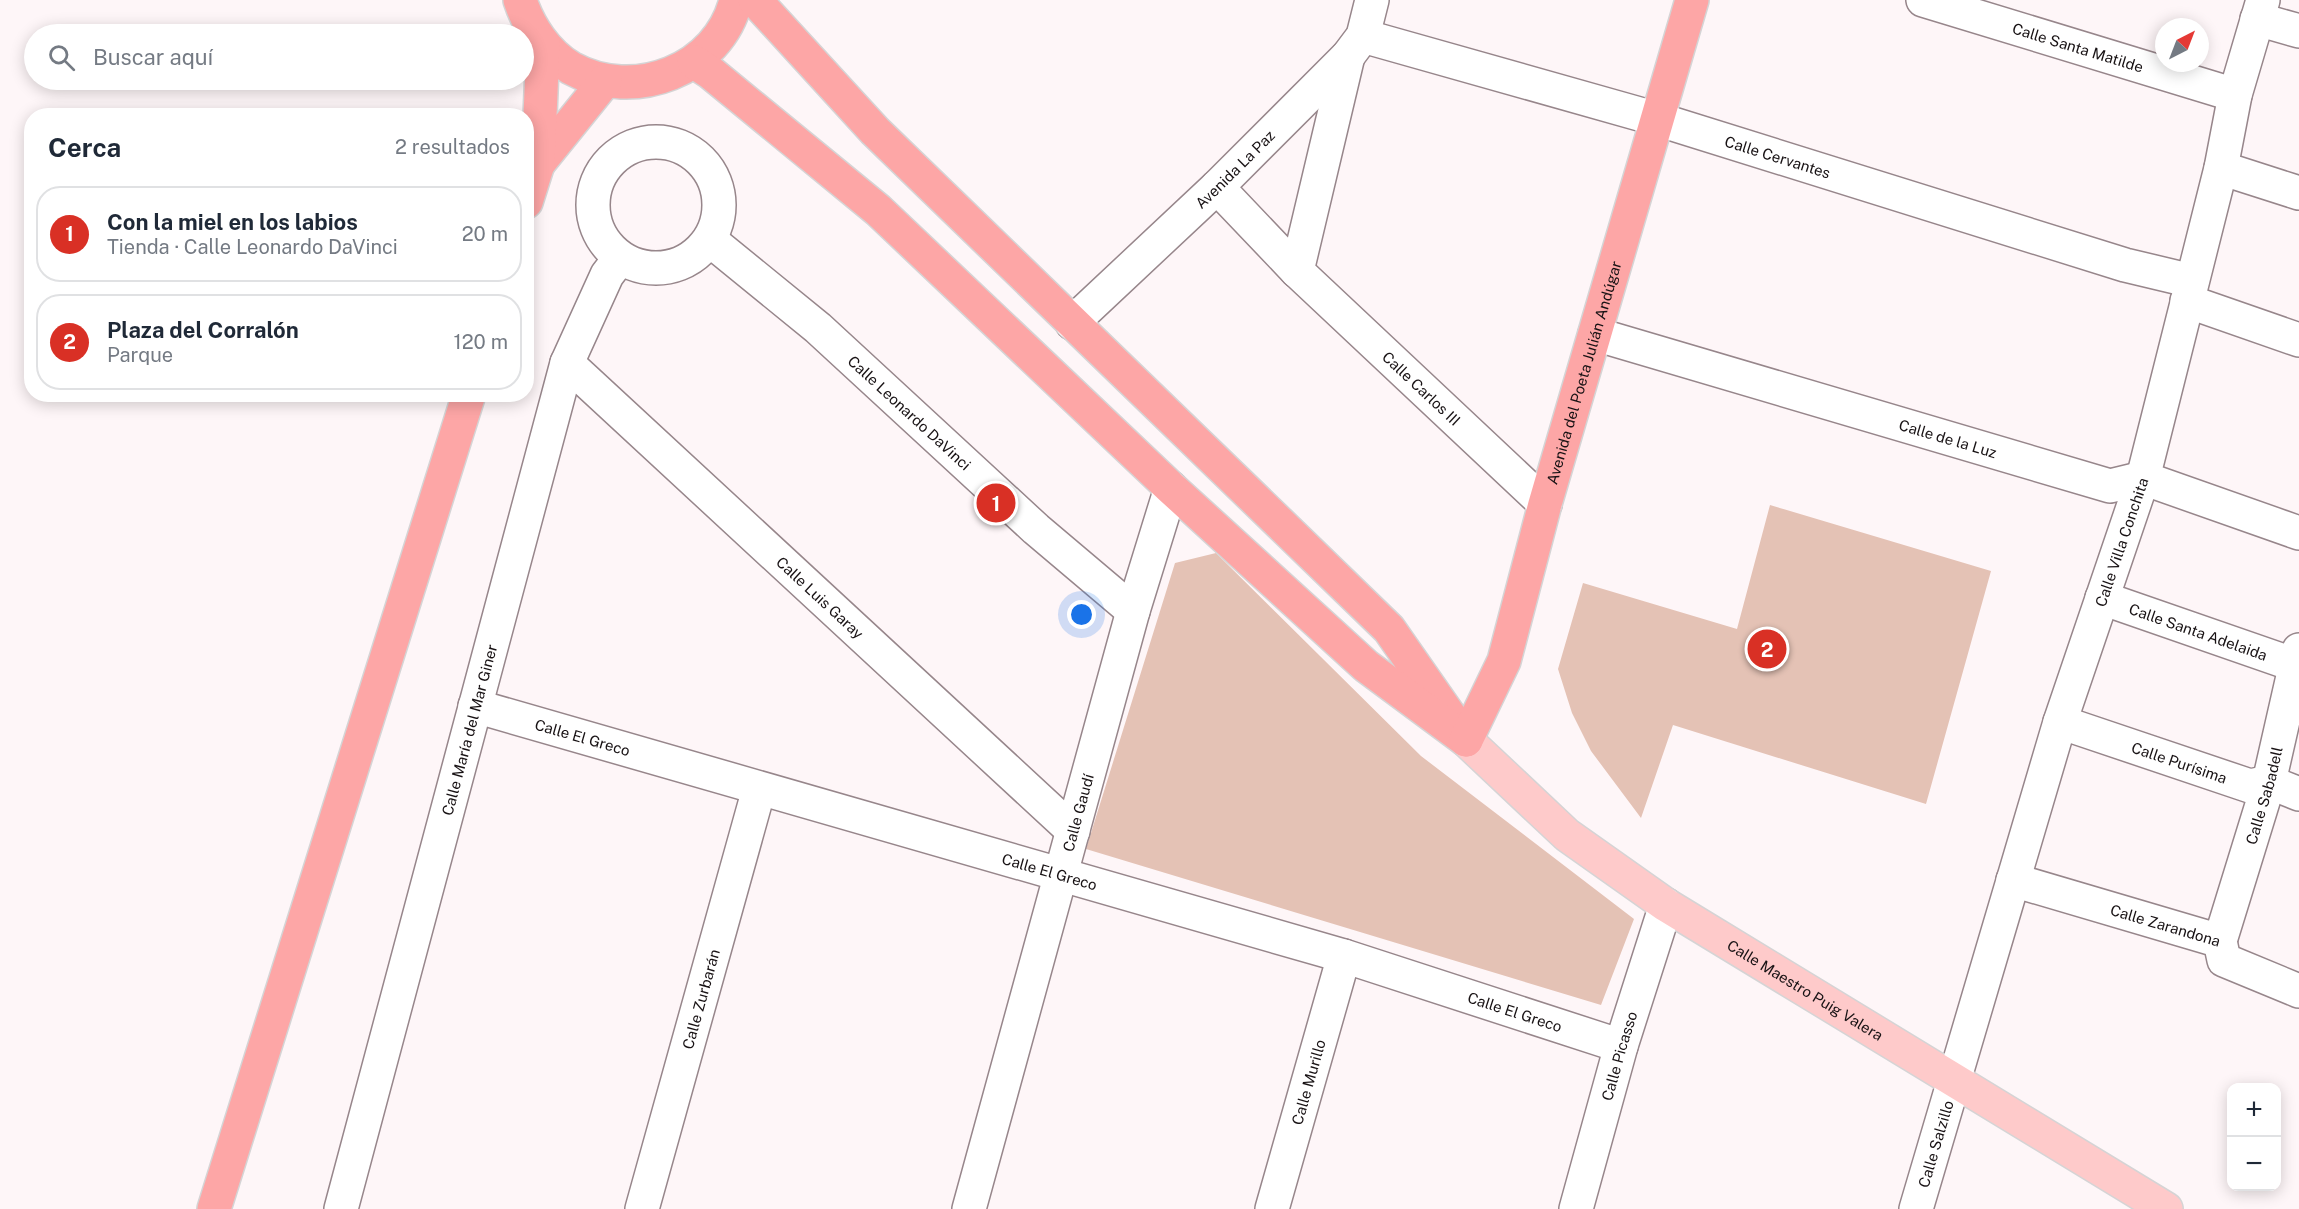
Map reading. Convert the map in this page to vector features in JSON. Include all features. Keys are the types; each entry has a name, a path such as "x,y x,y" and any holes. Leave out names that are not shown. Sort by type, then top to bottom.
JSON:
{"highway":[{"path":"520,0 530,24"},
{"path":"534,30 543,44 571,67 605,81 636,82 667,76 694,62 717,40 733,14 736,0"},
{"path":"755,0 875,131 1389,629 1466,740"},
{"name":"Avenida del Poeta Julián Andúgar","path":"1466,740 1504,661 1545,504 1692,0"},
{"path":"534,177 538,164 543,44"},
{"path":"694,62 711,73 878,210 1171,488 1366,666 1466,740"},
{"path":"538,164 605,81"},
{"path":"214,1209 466,402"}],"main road":[{"name":"Calle Maestro Puig Valera","path":"1466,740 1567,835 1666,905 2166,1209"}],"street":[{"path":"1297,271 1355,46 1372,0"},
{"name":"Calle Santa Matilde","path":"1923,0 2235,94"},
{"path":"2260,9 2299,31"},
{"name":"Calle Villa Conchita","path":"1954,1078 2060,722 2143,478 2221,168 2235,94 2260,9"},
{"name":"Avenida La Paz","path":"1072,323 1217,187 1355,46"},
{"name":"Calle Cervantes","path":"1355,46 1657,119 2114,261 2190,291 2299,340"},
{"path":"664,142 684,148 702,160 713,178 719,198 718,220 710,240 696,255 679,265 659,269 639,267 620,258 604,244 595,225 592,203 596,183 607,164 623,151 643,143 664,142"},
{"path":"2221,168 2299,193"},
{"name":"Calle Carlos III","path":"1217,187 1297,271 1545,504"},
{"name":"Calle Leonardo DaVinci","path":"710,240 818,328 1036,528 1133,611"},
{"name":"Calle María del Mar Giner","path":"341,1209 567,363 607,275 620,258"},
{"name":"Calle de la Luz","path":"1595,334 2110,486 2143,478"},
{"name":"Calle Luis Garay","path":"567,363 1073,831"},
{"path":"2143,478 2299,533"},
{"name":"Calle Gaudí","path":"969,1209 1133,611 1171,488"},
{"name":"Calle Santa Adelaida","path":"2102,598 2297,657"},
{"name":"Calle Sabadell","path":"2220,941 2269,782 2297,657"},
{"name":"Calle El Greco","path":"475,706 1344,956 1621,1046"},
{"name":"Calle Purísima","path":"2060,722 2250,786 2269,782 2299,794"},
{"name":"Calle Zurbarán","path":"642,1209 759,789"},
{"name":"Calle Zarandona","path":"2013,880 2220,941 2224,960 2299,991"},
{"name":"Calle Picasso","path":"1576,1209 1621,1046 1666,905"},
{"name":"Calle Murillo","path":"1272,1209 1344,956"},
{"name":"Calle Salzillo","path":"1916,1209 1954,1078"}],"shaded area":[{"path":"1770,505 1991,571 1926,804 1673,725 1641,818 1591,751 1572,713 1558,669 1583,583 1737,629"},
{"path":"1216,553 1421,756 1634,919 1601,1005 1086,849 1175,563"}],"place":[{"name":"Con la miel en los labios","path":"996,503"},
{"name":"Plaza del Corralón","path":"1767,649"}]}
